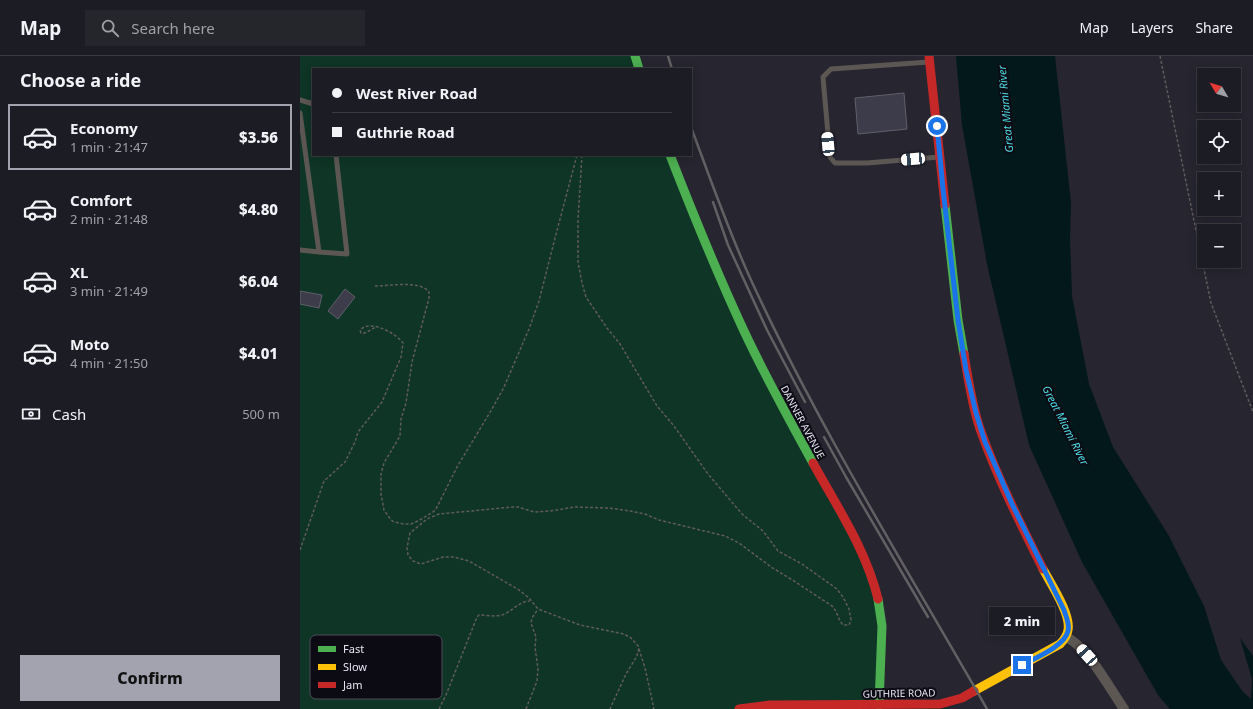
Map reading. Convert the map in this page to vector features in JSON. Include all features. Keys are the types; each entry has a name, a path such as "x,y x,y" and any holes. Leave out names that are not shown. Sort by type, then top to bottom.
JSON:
{"street":[{"path":"634,56 639,68"},
{"path":"930,59 958,320 966,370 976,413 985,442 1012,504 1064,610 1068,624 1066,637 1073,640 1087,655 1124,709"},
{"name":"DANNER AVENUE","path":"670,156 705,244 729,299 802,445 857,540 868,562 876,586 882,613 879,707"},
{"name":"GUTHRIE ROAD","path":"739,709 770,705 879,707 940,704 958,699 1060,644 1066,637"}],"lane":[{"path":"930,59 831,69 823,76 830,157 835,163 867,163 940,156"},
{"path":"300,100 312,104"},
{"path":"300,113 319,252"},
{"path":"300,250 347,254 336,156"}],"path":[{"path":"1160,56 1211,304 1253,412"},
{"path":"375,286 415,285 425,288 429,292 429,298 412,362 406,403 401,419 400,436 384,462 381,474 381,500 388,516 394,522 411,524 426,517 436,509 457,466 490,414 507,380 529,329 539,301 577,156"},
{"path":"582,156 578,219 578,262 586,297 620,344 657,406 674,426 708,474 742,514 763,531 778,551 802,564 834,586 846,603 851,620 850,624 843,625 840,622 836,610 832,606 771,567 735,540 712,532 659,520 645,514 630,511 609,508 575,508 550,512 534,512 518,507 439,514 427,519 410,534 407,544 408,552 410,558 421,564 443,557 454,557 469,560 519,590 538,609 580,625 624,634 631,638 639,648 654,709"},
{"path":"300,550 324,481 345,462 358,432 382,402 402,353 404,345 402,341 383,328 376,327 366,326 360,330 361,333 365,333 376,327"},
{"path":"439,709 446,695 476,617 479,615 501,616 526,601 531,601"},
{"path":"526,709 537,681 538,669 534,647 536,637 531,623 532,618 538,609"},
{"path":"610,709 626,674 637,656 639,648"}],"green space":[{"path":"300,56 635,56 639,68 312,68 312,156 670,156 705,245 876,586 879,705 739,709 300,709"}],"water":[{"name":"Great Miami River","path":"956,56 1055,56 1071,203 1070,238 1072,296 1089,384 1113,447 1169,536 1204,606 1221,660 1243,692 1251,699 1252,679 1240,638 1253,656 1253,709 1170,709 1158,695 1082,562 1029,445 987,264 962,125"}],"building":[{"path":"904,93 907,129 858,134 855,98"},
{"path":"345,289 355,297 338,319 328,311"},
{"path":"300,291 322,295 319,308 300,304"}],"railway":[{"path":"668,56 672,68"},
{"path":"692,130 751,280 805,390 864,497 987,709"},
{"path":"713,202 728,245 767,330 805,402"},
{"path":"824,437 928,617"}],"traffic: fast":[{"path":"635,56 639,68"},
{"path":"670,156 724,287 744,331 813,463"},
{"path":"945,205 958,320 964,354"},
{"path":"878,599 882,626 879,705"}],"traffic: slow":[{"path":"974,691 1060,644 1065,638 1068,630 1068,623 1064,608 1043,569"}],"traffic: jam":[{"path":"929,56 945,205"},
{"path":"964,354 972,401 980,429 1001,482 1043,569"},
{"path":"813,463 850,529 866,563 878,599"},
{"path":"739,709 770,705 940,704 962,698 974,691"}],"route":[{"path":"937,126 958,320 972,399 985,442 1024,531 1064,610 1068,624 1066,637 1060,644 1022,665"}]}
